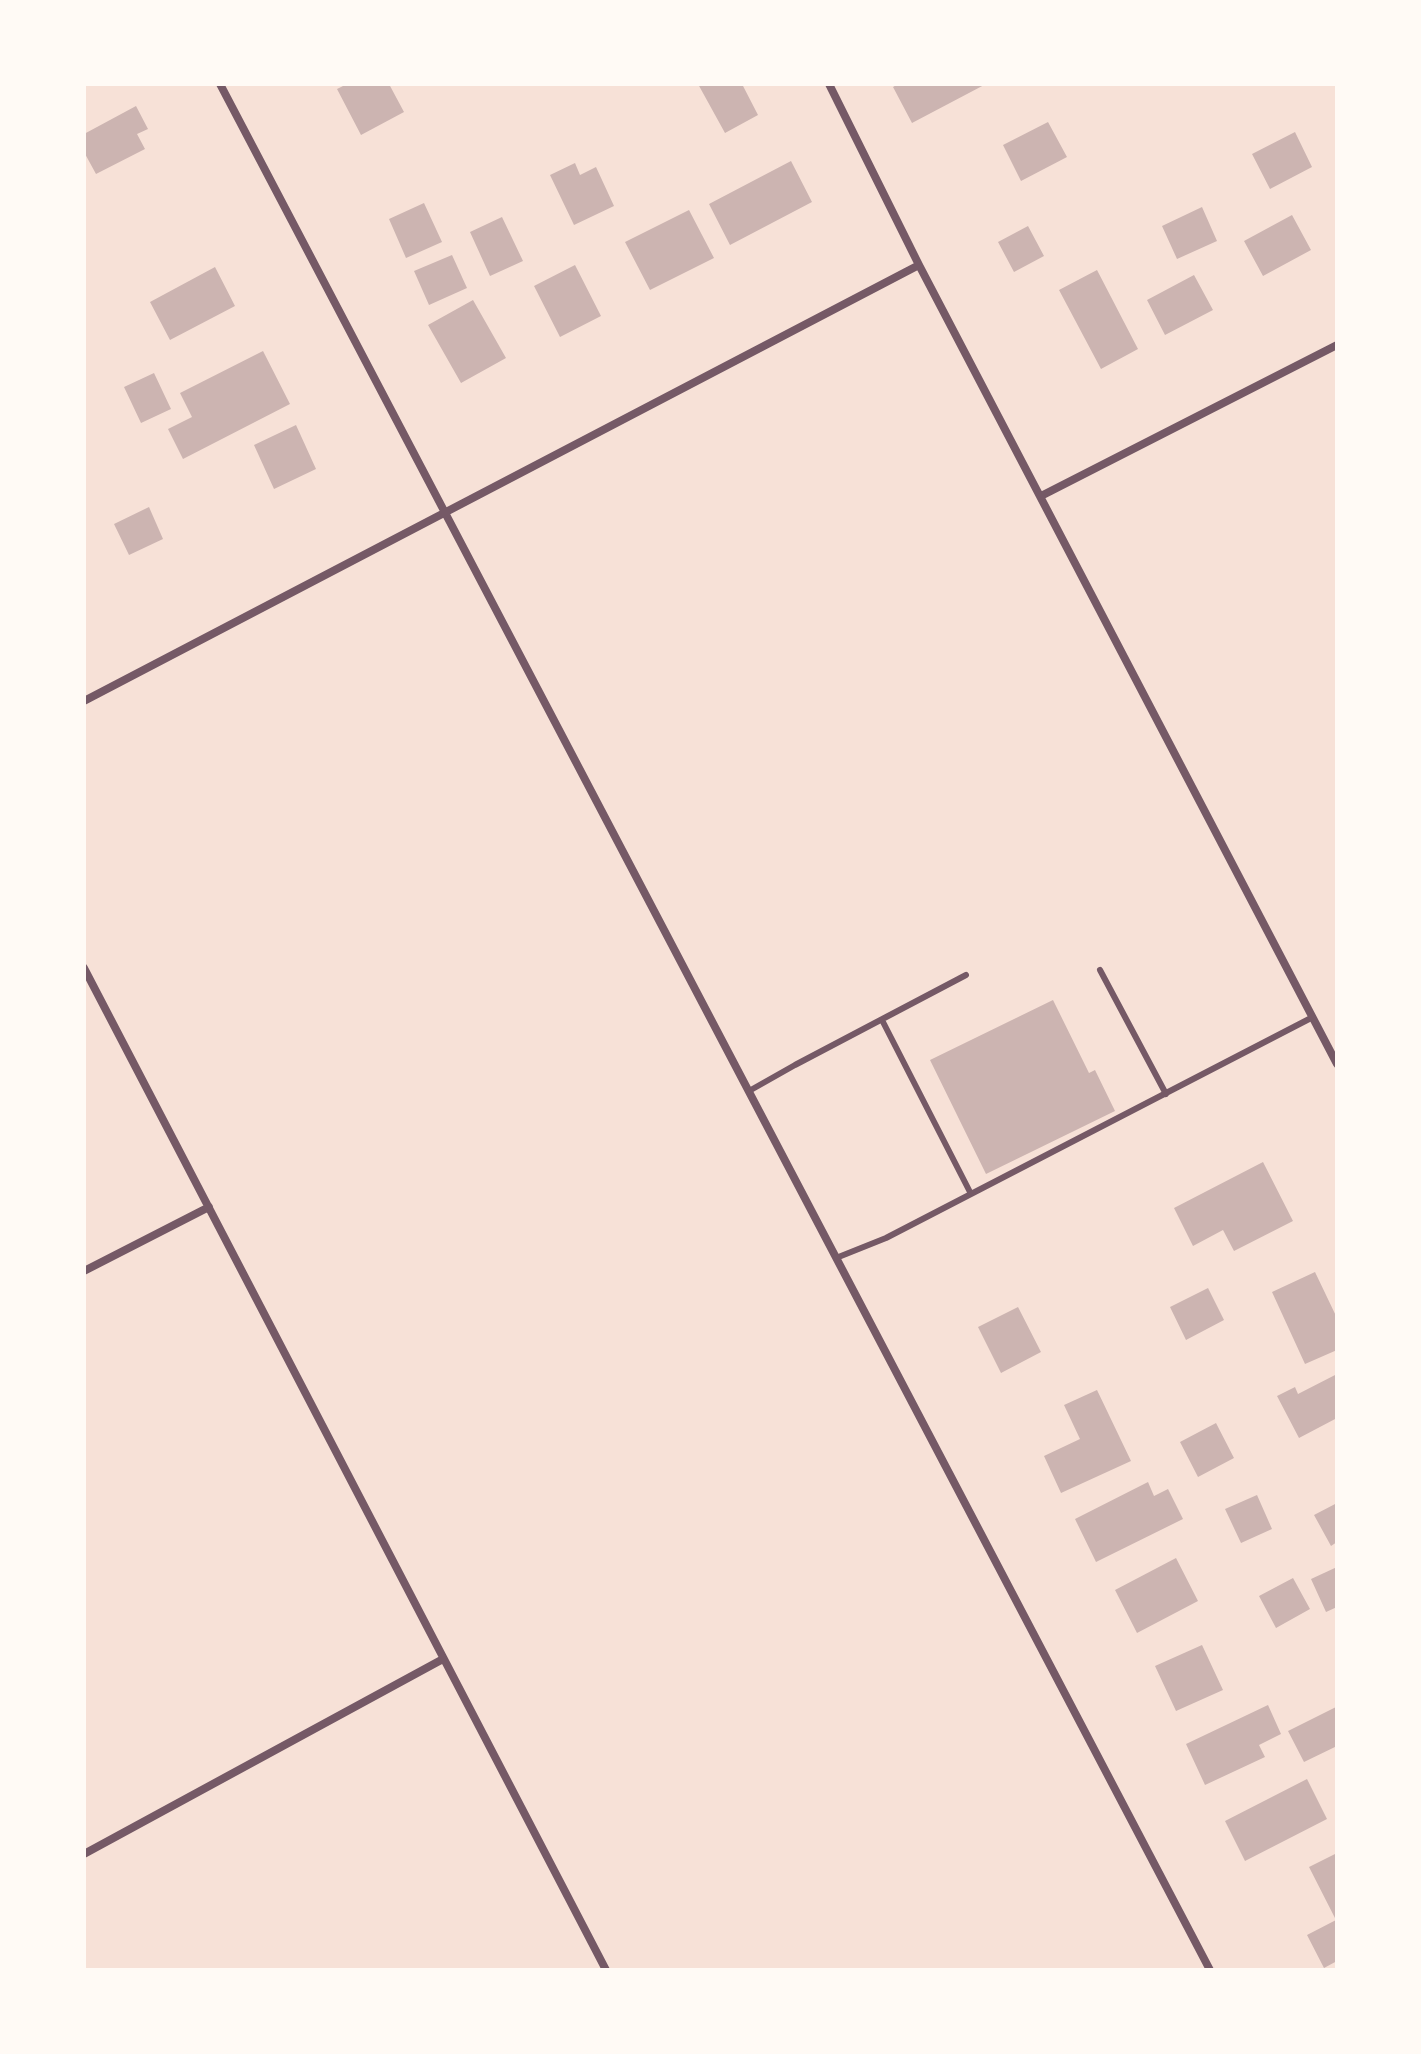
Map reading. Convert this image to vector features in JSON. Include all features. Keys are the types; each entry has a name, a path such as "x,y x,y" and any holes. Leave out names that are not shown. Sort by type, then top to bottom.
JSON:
{"street":[{"path":"220,84 1210,1970"},
{"path":"829,84 919,265 1337,1064"},
{"path":"84,701 919,265"},
{"path":"1041,496 1337,345"},
{"path":"84,968 606,1970"},
{"path":"84,1271 209,1207"},
{"path":"84,1854 443,1659"}],"lane":[{"path":"1100,970 1166,1094"},
{"path":"749,1091 966,975"},
{"path":"836,1258 886,1238 1313,1017"},
{"path":"882,1020 971,1194"}],"building":[{"path":"347,84 389,84 404,112 361,135 337,89"},
{"path":"698,84 742,84 758,115 725,133"},
{"path":"898,84 986,84 912,123 893,87"},
{"path":"136,106 148,129 137,134 145,149 96,174 84,152 84,134"},
{"path":"1048,122 1067,157 1021,181 1003,145"},
{"path":"1295,132 1312,167 1270,189 1252,154"},
{"path":"791,161 812,202 730,245 709,204"},
{"path":"575,163 580,175 596,167 614,206 574,225 550,175"},
{"path":"424,203 442,242 406,258 389,219"},
{"path":"1202,207 1217,241 1177,259 1162,226"},
{"path":"689,210 714,258 650,290 625,242"},
{"path":"1292,215 1311,250 1263,276 1244,241"},
{"path":"502,217 523,261 490,276 470,232"},
{"path":"1028,226 1044,256 1014,272 998,242"},
{"path":"452,255 467,288 429,305 414,271"},
{"path":"575,265 601,316 560,337 534,286"},
{"path":"215,267 235,306 170,340 150,302"},
{"path":"1097,270 1138,349 1101,369 1059,290"},
{"path":"1194,275 1213,310 1165,335 1147,300"},
{"path":"473,300 506,358 461,383 428,325"},
{"path":"263,351 290,404 183,459 168,429 192,417 180,393"},
{"path":"154,373 171,409 141,423 124,387"},
{"path":"296,425 316,469 274,489 254,445"},
{"path":"149,507 163,539 129,555 114,524"},
{"path":"1053,1000 1089,1073 1095,1070 1115,1111 986,1174 930,1060"},
{"path":"1263,1162 1293,1221 1234,1251 1223,1230 1193,1246 1174,1208"},
{"path":"1315,1272 1337,1318 1337,1350 1305,1364 1272,1292"},
{"path":"1208,1288 1224,1320 1186,1340 1170,1307"},
{"path":"1018,1307 1041,1352 1001,1373 978,1327"},
{"path":"1337,1374 1337,1418 1299,1438 1277,1396 1295,1387 1298,1394"},
{"path":"1097,1390 1131,1461 1061,1493 1044,1456 1080,1439 1064,1405"},
{"path":"1216,1423 1234,1458 1198,1477 1180,1442"},
{"path":"1148,1482 1154,1496 1168,1489 1183,1519 1096,1562 1075,1519"},
{"path":"1257,1495 1272,1529 1241,1543 1225,1509"},
{"path":"1337,1503 1337,1542 1331,1546 1314,1515"},
{"path":"1176,1558 1198,1601 1137,1633 1115,1590"},
{"path":"1337,1567 1337,1607 1326,1612 1311,1579"},
{"path":"1293,1578 1310,1609 1276,1628 1259,1596"},
{"path":"1202,1645 1223,1690 1176,1711 1155,1666"},
{"path":"1268,1705 1281,1734 1259,1745 1265,1757 1205,1785 1186,1744"},
{"path":"1336,1707 1337,1746 1304,1762 1288,1731"},
{"path":"1307,1779 1327,1819 1245,1861 1225,1821"},
{"path":"1337,1853 1337,1961 1324,1968 1307,1935 1336,1920 1309,1867"}]}
